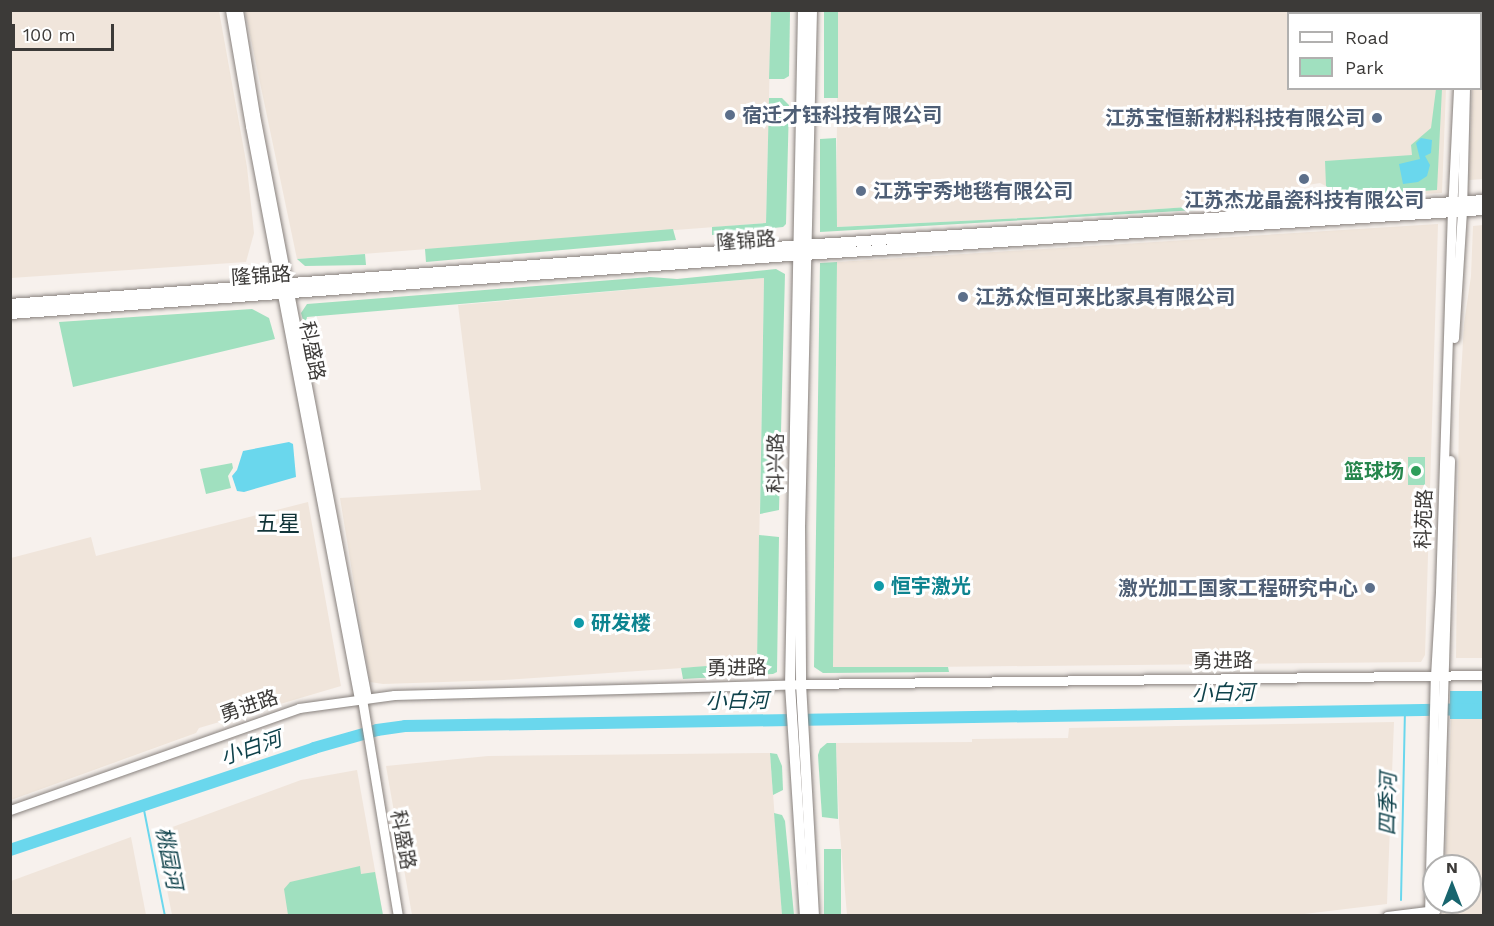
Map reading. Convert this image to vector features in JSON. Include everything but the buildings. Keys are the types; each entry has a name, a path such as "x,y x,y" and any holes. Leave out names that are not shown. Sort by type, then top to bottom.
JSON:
{"main road":[{"name":"科兴路","path":"803,10 801,514 795,685 805,915"},
{"name":"科兴路","path":"803,251 812,10"},
{"name":"隆锦路","path":"1457,207 1484,200"},
{"name":"隆锦路","path":"10,304 286,288 1457,207 1484,210"},
{"name":"隆锦路","path":"10,314 286,288"},
{"name":"科兴路","path":"797,737 814,915"}],"street":[{"name":"科盛路","path":"230,10 286,288"},
{"name":"科盛路","path":"238,10 286,288 363,699 398,915"},
{"name":"科苑路","path":"1435,854 1439,723 1445,681 1458,90"},
{"name":"科苑路","path":"1438,854 1439,723 1434,687 1457,207 1465,90"},
{"name":"勇进路","path":"10,810 299,708 421,693 1435,676 1445,681 1484,675"},
{"path":"1387,915 1422,912"}],"shaded area":[{"path":"11,10 219,11 247,167 254,233 246,262 11,278"},
{"path":"245,11 771,11 766,223 297,259"},
{"path":"838,11 1448,11 1287,12 1287,90 1446,90 1442,193 1342,198 1339,193 1320,183 1290,188 1277,201 1042,217 836,227"},
{"path":"1483,11 1484,179 1469,180 1472,90 1482,90 1482,12 1474,12"},
{"path":"1438,224 1425,655 1421,662 833,668 837,262"},
{"path":"1483,225 1483,658 1456,658 1459,410 1464,324 1471,276 1473,226"},
{"path":"764,278 757,663 504,680 383,684 370,682 340,498 481,490 458,305"},
{"path":"308,502 341,686 199,728 196,733 11,800 11,558 91,537 96,556"},
{"path":"1451,719 1483,719 1483,915 1443,916 1443,914 1482,914 1482,854 1445,854"},
{"path":"1394,722 1387,904 1288,916 847,915 839,822 836,743 972,742 972,739 1068,738 1069,728"},
{"path":"770,753 782,915 412,915 386,766 488,756"},
{"path":"357,770 383,915 172,915 156,833 301,780"},
{"path":"131,837 146,915 11,915 11,881"}],"green space":[{"path":"771,11 790,11 789,76 784,79 769,79"},
{"path":"824,11 838,11 838,98 824,98"},
{"path":"1436,90 1442,90 1437,190 1341,196 1326,186 1325,161 1412,155 1411,145 1431,128"},
{"path":"769,98 782,98 789,105 786,224 783,227 712,235 712,227 766,223"},
{"path":"836,138 837,227 1042,217 1277,201 1276,205 820,232 820,139"},
{"path":"673,229 676,240 426,262 425,249"},
{"path":"365,254 366,265 305,266 297,259"},
{"path":"837,262 833,667 948,667 949,672 823,673 814,667 820,263"},
{"path":"776,269 785,274 779,510 760,514 764,278 307,317 305,327 301,313 307,304 650,277 677,279"},
{"path":"252,309 269,318 275,339 73,387 59,322"},
{"name":"篮球场","path":"1408,457 1425,457 1425,485 1408,485"},
{"path":"232,463 233,468 228,476 231,488 206,494 200,469"},
{"path":"759,535 779,537 777,672 683,679 681,668 757,662"},
{"path":"827,743 836,743 838,819 822,817 818,755 820,749"},
{"path":"770,753 777,754 782,766 783,790 773,795"},
{"path":"774,813 782,815 785,821 794,915 782,915"},
{"path":"824,849 841,849 841,915 824,915"},
{"path":"360,866 361,874 375,872 383,915 288,915 284,889 290,882"}],"water":[{"path":"1421,138 1432,140 1431,153 1425,156 1430,165 1427,176 1418,182 1403,184 1399,164 1420,159 1416,143"},
{"path":"289,442 293,444 296,477 244,492 237,491 232,476 237,470 243,451"},
{"path":"1450,691 1483,691 1483,719 1450,719"}],"waterway":[{"name":"四季河","path":"1401,900 1405,709"},
{"name":"小白河","path":"10,850 314,748 377,730 405,726 1484,709"},
{"name":"桃园河","path":"143,805 165,916"}],"place":[{"name":"宿迁才钰科技有限公司","path":"730,115"},
{"name":"江苏宝恒新材料科技有限公司","path":"1377,118"},
{"name":"江苏杰龙晶瓷科技有限公司","path":"1304,179"},
{"name":"江苏宇秀地毯有限公司","path":"861,191"},
{"name":"江苏众恒可来比家具有限公司","path":"963,297"},
{"name":"篮球场","path":"1416,471"},
{"name":"恒宇激光","path":"879,586"},
{"name":"激光加工国家工程研究中心","path":"1370,588"},
{"name":"研发楼","path":"579,623"}],"district":[{"name":"五星","path":"278,524"}]}
